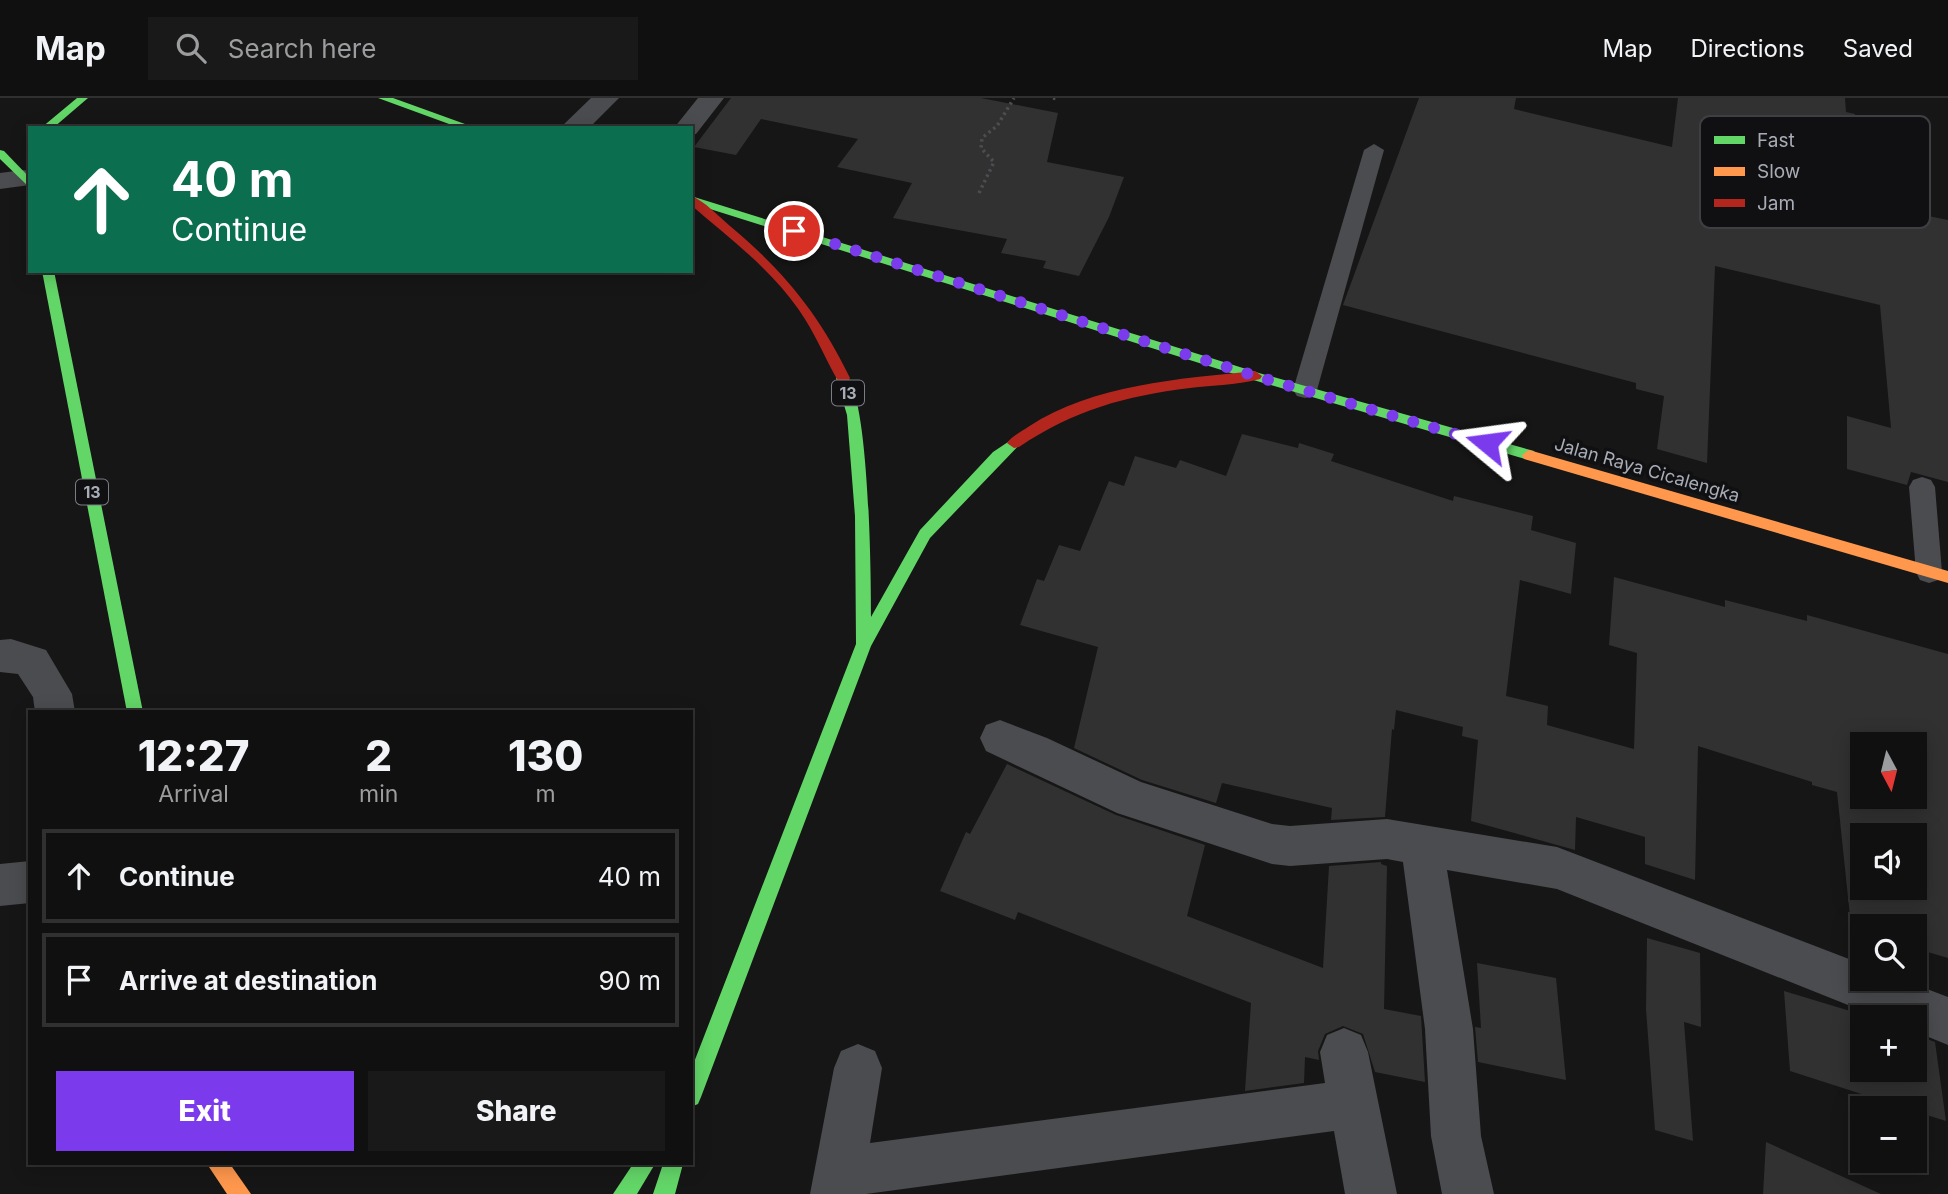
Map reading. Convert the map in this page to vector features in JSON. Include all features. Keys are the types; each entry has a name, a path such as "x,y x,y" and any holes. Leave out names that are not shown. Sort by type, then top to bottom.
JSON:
{"main road":[{"path":"48,126 83,98"},
{"path":"383,98 465,126"},
{"path":"0,153 18,182"},
{"name":"Jalan Raya Cicalengka","path":"693,200 1255,376 1939,575"},
{"name":"13","path":"693,201 765,264 797,298 826,342 845,382 854,415 862,516 864,645 693,1094"},
{"name":"13","path":"48,273 135,710"},
{"path":"864,645 925,534 998,456 1029,432 1077,407 1137,391 1255,376"},
{"path":"218,1165 240,1194"},
{"path":"624,1194 644,1165"},
{"path":"664,1194 673,1165"}],"street":[{"path":"575,126 606,98"},
{"path":"689,126 711,98"},
{"path":"0,656 11,655 32,662 52,694 55,710"},
{"path":"1000,738 1132,799 1272,844 1290,846 1387,839 1557,868 1948,1021"},
{"path":"1424,844 1449,1029 1456,1136 1468,1194"},
{"path":"0,885 28,882"},
{"path":"1344,1052 1371,1194"},
{"path":"858,1068 838,1183 1354,1104"}],"lane":[{"path":"1305,390 1374,150"},
{"path":"1922,487 1939,575"}],"path":[{"path":"979,193 994,162 981,148 982,138 997,126 1014,98"},
{"path":"1052,98 1058,99"}],"building":[{"path":"731,98 981,98 1058,113 1047,162 1124,177 1109,217 1079,276 1043,268 1046,261 1001,253 1007,239 893,218 912,183 837,167 858,139 761,119 736,155 694,147"},
{"path":"1419,98 1516,98 1514,109 1672,147 1678,98 1845,98 1846,112 1855,116 1700,116 1700,228 1930,228 1930,216 1948,220 1948,482 1911,472 1907,485 1847,469 1847,416 1891,428 1880,305 1715,266 1707,463 1657,449 1664,396 1636,389 1636,383 1343,305"},
{"path":"1242,434 1298,448 1299,443 1334,454 1331,461 1453,501 1454,496 1533,516 1531,530 1576,543 1571,594 1520,580 1506,696 1548,706 1547,725 1634,749 1637,653 1609,645 1614,577 1725,607 1725,600 1807,621 1807,615 1948,654 1948,958 1927,952 1927,914 1850,914 1850,916 1837,792 1698,746 1695,880 1645,864 1645,837 1576,817 1575,850 1471,821 1478,740 1462,736 1463,727 1396,710 1385,817 1331,820 1332,808 1222,783 1216,803 1142,780 1074,748 1098,647 1020,625 1037,579 1044,581 1059,545 1080,551 1109,481 1124,486 1135,456 1176,468 1180,460 1226,476"},
{"path":"1007,764 1116,815 1205,845 1187,916 1323,968 1329,866 1381,862 1387,866 1384,1009 1421,1016 1425,1082 1375,1072 1363,1034 1343,1026 1325,1034 1318,1051 1319,1060 1305,1057 1304,1083 1245,1091 1251,1003 1018,912 1015,920 940,891 966,832 970,834"},
{"path":"1647,938 1700,953 1701,1027 1684,1022 1693,1141 1655,1130 1646,1009"},
{"path":"1477,963 1556,978 1566,1080 1478,1062 1475,1027 1481,1028"},
{"path":"1784,991 1850,1011 1850,1082 1927,1082 1927,1039 1935,1042 1946,1121 1927,1115 1927,1096 1868,1096 1790,1071"},
{"path":"1766,1142 1881,1194 1763,1194"}],"traffic: fast":[{"path":"48,126 83,98"},
{"path":"383,98 465,126"},
{"path":"0,153 28,183"},
{"path":"693,200 1255,376 1529,455"},
{"path":"48,273 135,710"},
{"path":"843,378 854,415 862,516 864,644"},
{"path":"693,1092 864,645 925,534 998,456 1014,443"},
{"path":"624,1194 644,1165"},
{"path":"664,1194 673,1165"}],"traffic: slow":[{"path":"1529,455 1948,577"},
{"path":"218,1165 240,1194"}],"traffic: jam":[{"path":"693,201 747,246 786,284 804,307 843,378"},
{"path":"1014,443 1069,411 1099,401 1160,387 1255,376"}],"route":[{"path":"794,231 1255,376 1487,443"}]}
